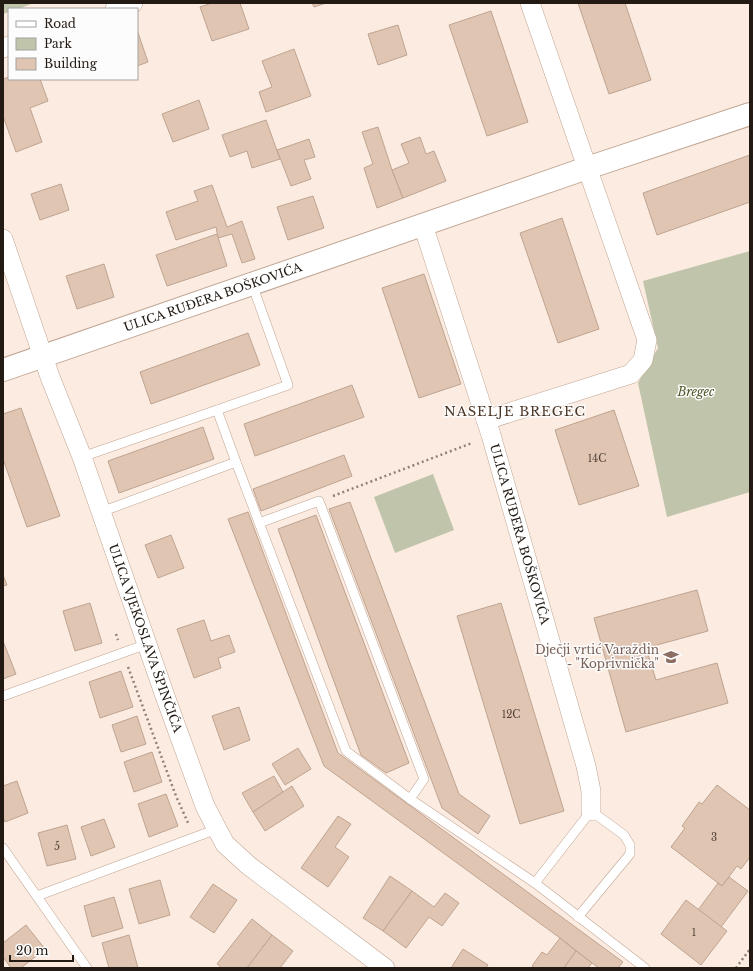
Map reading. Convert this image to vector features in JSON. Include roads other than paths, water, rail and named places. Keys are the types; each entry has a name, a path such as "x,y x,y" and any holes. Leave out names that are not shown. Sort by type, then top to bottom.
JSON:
{"street":[{"path":"118,8 133,3"},
{"path":"488,428 631,374 643,360 647,340 586,168 530,3"},
{"name":"ULICA RUĐERA BOŠKOVIĆA","path":"3,370 586,168 750,114"},
{"name":"ULICA RUĐERA BOŠKOVIĆA","path":"423,225 488,428 586,766 591,791 591,811"},
{"name":"ULICA VJEKOSLAVA ŠPINČIĆA","path":"3,239 42,356 82,457 205,806 217,829 225,844 248,865 385,968"}],"lane":[{"path":"82,457 288,385 252,284"},
{"path":"216,410 346,751 410,799 535,883 645,968"},
{"path":"101,512 236,462"},
{"path":"259,523 319,501 424,779 410,799"},
{"path":"3,696 147,644"},
{"path":"535,883 591,811 624,834 630,845 630,854 578,917"},
{"path":"37,896 217,829"},
{"path":"3,848 87,968"}],"place":[{"name":"Dječji vrtić Varaždin - \"Koprivnička\"","path":"671,657"}],"district":[{"name":"NASELJE BREGEC","path":"515,411"}],"park label":[{"name":"Bregec","path":"696,392"}]}
